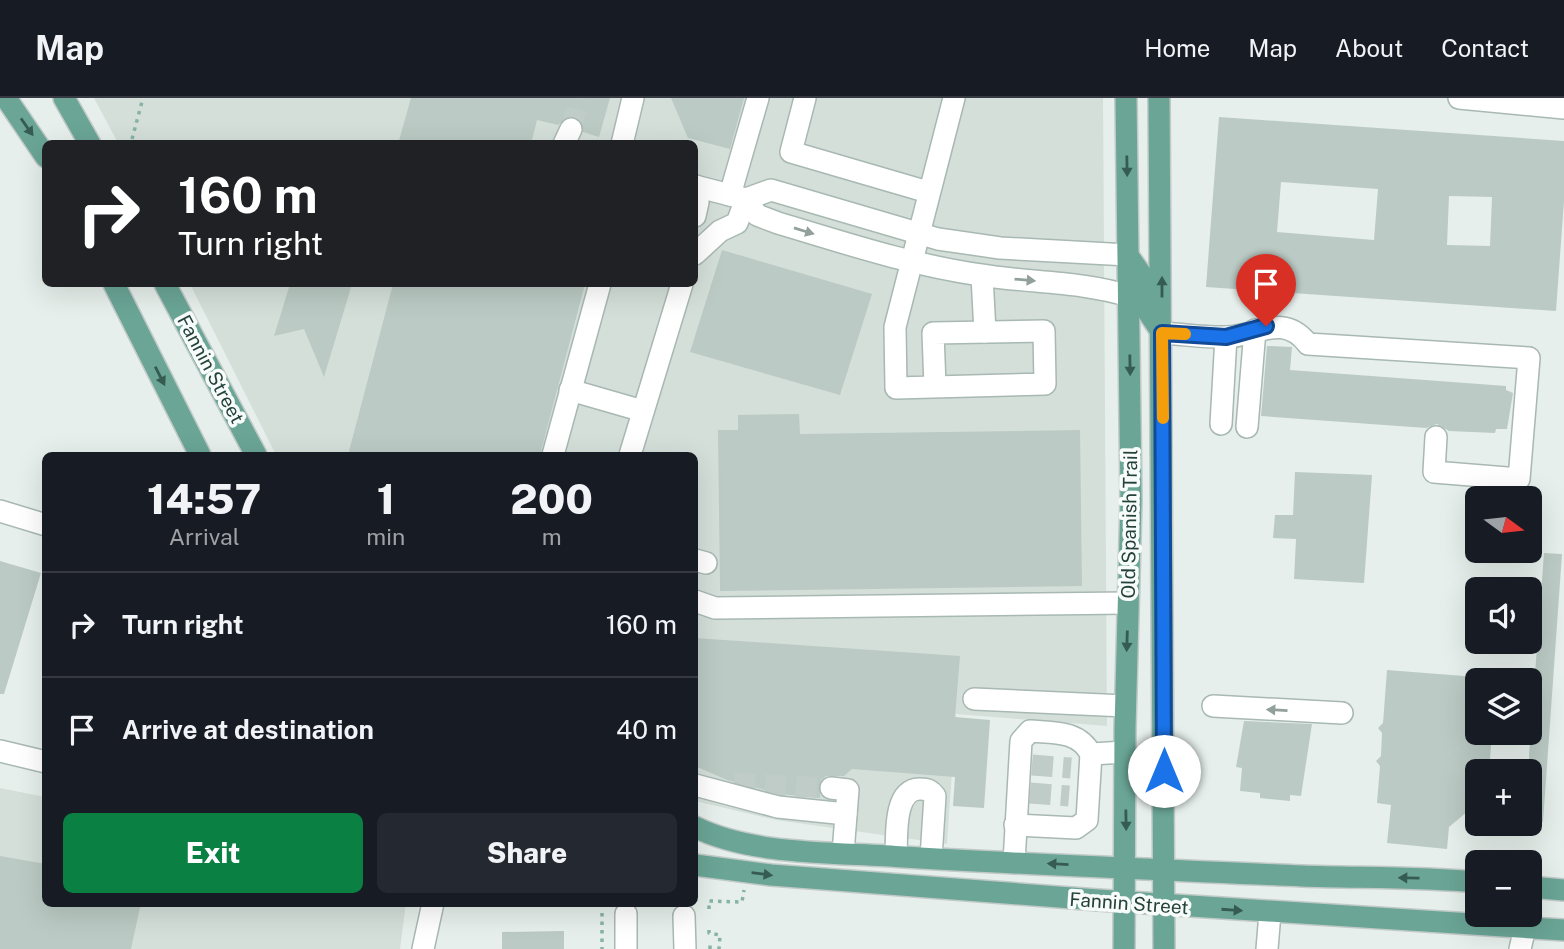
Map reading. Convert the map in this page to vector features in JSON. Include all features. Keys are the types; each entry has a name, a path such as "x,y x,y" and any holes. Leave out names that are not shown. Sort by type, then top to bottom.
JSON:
{"main road":[{"path":"6,98 42,151"},
{"path":"64,98 88,140"},
{"name":"Old Spanish Trail","path":"1124,949 1125,706 1131,497 1126,98"},
{"name":"Old Spanish Trail","path":"1159,98 1164,949"},
{"path":"1128,201 1161,201"},
{"path":"1128,255 1143,277 1146,309 1162,333"},
{"path":"116,287 198,452"},
{"name":"Fannin Street","path":"167,287 255,452"},
{"path":"1131,497 1163,495"},
{"name":"Fannin Street","path":"698,828 719,839 931,859 1465,881"},
{"path":"829,879 837,852"},
{"name":"Fannin Street","path":"698,865 829,879 1270,913 1465,919"},
{"path":"1542,891 1564,890"},
{"name":"Fannin Street","path":"1542,925 1564,930"}],"street":[{"path":"623,140 633,98"},
{"path":"698,251 720,231 737,223 738,197 758,98"},
{"path":"806,98 790,152 928,192"},
{"path":"935,386 933,333 985,332 1044,331 1045,384 896,388 895,327 917,233 954,98"},
{"path":"1459,98 1564,108"},
{"path":"698,187 738,197 771,190 938,239 1000,248 1128,255"},
{"path":"738,197 757,215 767,219 910,261 982,276 1100,287 1129,296"},
{"path":"982,276 985,332"},
{"path":"554,452 599,287"},
{"path":"631,452 681,287"},
{"path":"1162,333 1226,337 1266,326 1287,330 1303,337 1308,344 1530,358 1519,479 1434,472 1436,437"},
{"path":"1247,427 1255,330"},
{"path":"1221,424 1226,337"},
{"path":"570,390 643,411"},
{"path":"0,511 42,524"},
{"path":"698,602 715,608 1128,603"},
{"path":"974,699 1125,706"},
{"path":"1213,706 1342,713"},
{"path":"1014,862 1015,825 1024,793 1025,765 1021,741 1030,731 1074,735 1085,743 1078,796 1087,820 1076,828 1015,825"},
{"path":"0,751 42,761"},
{"path":"1084,763 1125,752"},
{"path":"698,785 733,790 778,807 846,814"},
{"path":"831,788 848,790 846,814 837,852"},
{"path":"896,856 902,800 911,790 917,788 932,792 935,796 931,859"},
{"path":"698,835 719,839"},
{"path":"423,949 432,907"},
{"path":"1267,949 1270,913"},
{"path":"626,914 626,949"},
{"path":"684,916 685,949"},
{"path":"1520,949 1526,927"}],"path":[{"path":"132,139 143,98"},
{"path":"709,909 709,901 743,902 745,889"},
{"path":"602,913 602,949"},
{"path":"709,930 709,933 720,935 719,949"},
{"path":"709,949 710,942"}],"shaded area":[{"path":"94,98 1103,98 1107,726 956,714 947,844 776,820 698,802 698,452 274,452 192,287 698,287 698,140 116,140"},
{"path":"0,788 42,796 42,907 405,907 400,949 0,949"}],"building":[{"path":"411,98 610,98 599,137 583,132 581,121 571,116 558,125 537,120 532,140 399,140"},
{"path":"671,98 744,98 730,149 688,138"},
{"path":"1219,117 1564,141 1564,201 1556,311 1206,287","holes":["1281,182 1378,189 1374,240 1277,232","1449,196 1492,197 1490,246 1447,245"]},
{"path":"722,250 872,294 840,395 690,352"},
{"path":"289,287 351,287 324,377 304,329 274,336"},
{"path":"392,287 584,287 541,452 349,452"},
{"path":"1267,346 1292,347 1290,370 1506,386 1506,390 1513,393 1507,429 1496,429 1495,433 1449,431 1437,424 1426,428 1261,416"},
{"path":"799,414 800,434 1080,430 1082,586 720,591 718,430 738,430 738,415"},
{"path":"1295,472 1372,475 1364,583 1294,579 1296,539 1273,538 1275,515 1293,515"},
{"path":"1544,553 1562,554 1543,822 1542,759 1529,759 1529,754 1530,745 1542,745 1542,668 1535,668 1536,654 1542,654"},
{"path":"0,561 41,573 4,694 0,694"},
{"path":"698,638 960,656 955,717 990,720 984,808 953,806 955,777 852,769 844,776 826,776 821,780 820,798 780,794 727,780 698,767"},
{"path":"1387,670 1465,676 1465,745 1491,745 1490,759 1465,759 1465,814 1449,827 1447,849 1387,843 1391,805 1377,803 1380,766 1376,761 1381,756 1382,733 1378,728 1383,723"},
{"path":"1244,721 1312,724 1301,796 1290,795 1290,801 1260,798 1260,793 1240,791 1242,768 1236,767"},
{"path":"0,856 42,863 42,907 140,907 131,949 0,949"},
{"path":"564,931 564,949 502,949 502,932"}],"tunnel":[{"path":"571,129 580,98"},
{"path":"1032,765 1071,768"},
{"path":"734,783 831,788"},
{"path":"1030,793 1069,796"}],"slow traffic":[{"path":"1163,418 1162,333 1185,334"}],"route":[{"path":"1164,771 1162,333 1226,337 1239,336 1266,326"}]}
